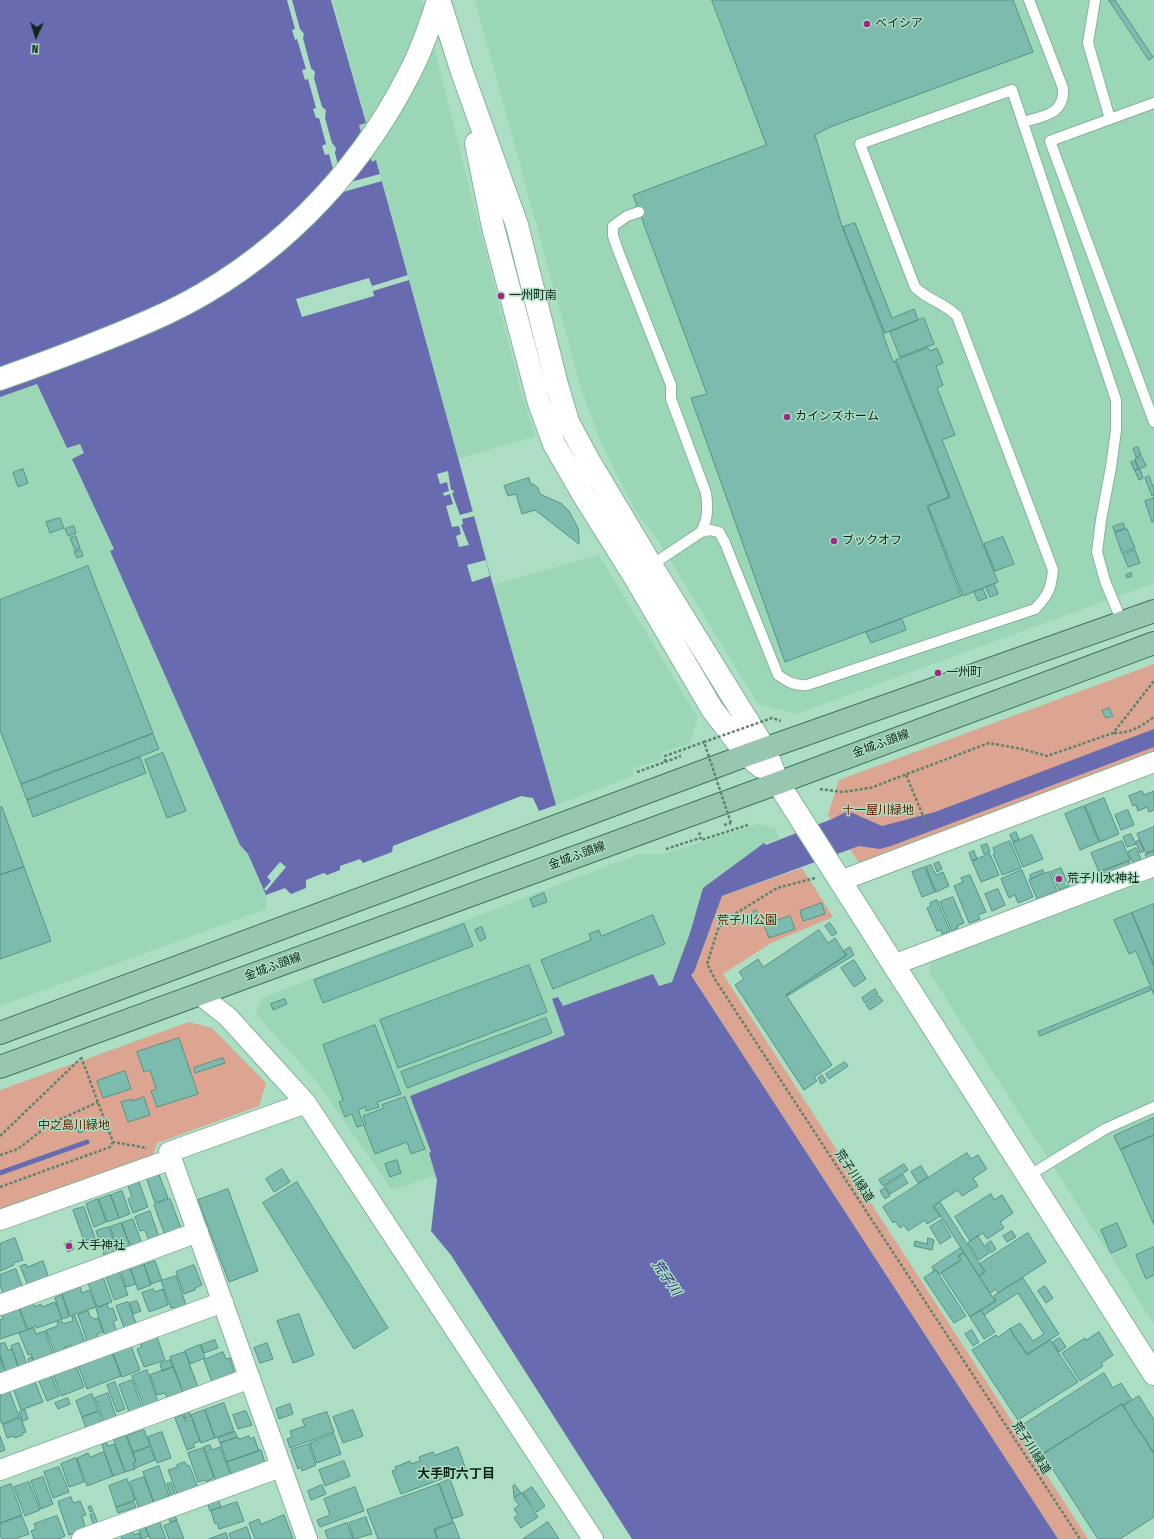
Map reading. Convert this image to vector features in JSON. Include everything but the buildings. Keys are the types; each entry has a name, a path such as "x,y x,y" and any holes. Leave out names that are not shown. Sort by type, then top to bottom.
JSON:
{"main road":[{"path":"0,1033 756,752 1154,611"},
{"name":"金城ふ頭線","path":"0,1067 78,1049 199,994 778,783 1154,643"}],"street":[{"path":"439,0 462,72 518,226 557,385 568,422 589,461 712,709 756,752 778,783 1154,1374"},
{"path":"0,379 99,342 167,312 209,290 247,265 282,237 324,198 371,139 408,76 429,30 439,0"},
{"path":"834,872 1154,762"},
{"path":"893,965 1154,866"},
{"path":"199,994 228,1017 306,1103 592,1539"},
{"path":"0,1220 306,1103"},
{"path":"171,1155 306,1539"},
{"path":"0,1305 198,1232"},
{"path":"0,1384 223,1302"},
{"path":"0,1470 250,1378"},
{"path":"82,1539 281,1467"}],"lane":[{"path":"1023,122 1054,112 1060,106 1064,97 1063,88 1029,0"},
{"path":"1095,0 1088,43 1110,119"},
{"path":"642,570 701,532 710,530 719,532 725,543 778,675 787,682 797,686 807,686 1035,608 1046,597 1052,584 1053,570 957,316 949,308 921,294 915,287 860,144 1012,90 1116,400 1116,430 1097,552 1105,581 1122,622"},
{"path":"1154,103 1050,141 1154,422"},
{"path":"639,212 627,216 614,226 613,236 618,253 671,385 671,399 706,493 708,508 705,525 701,532"},
{"path":"1028,1176 1105,1129 1154,1107"}],"path":[{"path":"1113,733 1154,681"},
{"path":"813,788 842,792 870,788 989,743 1022,749 1047,756 1113,733 1126,733 1141,726 1154,717"},
{"path":"665,762 665,756 704,742 772,718 781,721"},
{"path":"704,742 731,823 718,827"},
{"path":"637,772 682,756"},
{"path":"906,775 931,834"},
{"path":"666,849 748,825"},
{"path":"700,838 699,834 705,831"},
{"name":"荒子川緑道","path":"834,872 777,888 730,917 718,929 707,964 720,988 1080,1539"},
{"path":"0,1136 78,1049 113,1142"},
{"path":"0,1155 18,1149 50,1124 98,1102"},
{"path":"113,1142 171,1155"},
{"path":"0,1187 110,1147 113,1142"}],"shaded area":[{"path":"333,0 422,0 520,388 535,436 458,459 377,161 372,162 369,154 375,152 362,136 359,125 366,123"},
{"path":"475,0 1154,0 1154,583 796,714 758,704 659,542 635,510 602,445 582,392"},
{"path":"37,384 67,448 80,443 85,453 72,459 114,549 110,551 240,845 248,854 266,895 266,909 0,1006 0,397"},
{"path":"599,555 698,718 690,743 661,753 661,760 633,768 633,776 556,805 493,585"},
{"path":"759,824 775,828 780,839 764,843 703,888 690,933 672,982 659,986 653,974 563,1006 558,997 552,999 565,1035 410,1096 431,1152 429,1153 436,1175 392,1190 316,1081 256,1014 262,998 639,854 664,854"},
{"path":"1154,878 1154,1324 929,972 930,962"}],"green space":[{"name":"十一屋川緑地","path":"1154,664 1154,751 859,863 828,815 839,780"},
{"name":"荒子川公園","path":"802,868 833,917 771,943 723,974 1088,1539 1058,1539 691,975 694,972 722,896"},
{"name":"中之島川緑地","path":"189,1022 212,1028 266,1083 259,1106 157,1143 151,1160 0,1216 0,1090"}],"water":[{"path":"0,0 331,0 366,123 359,125 362,135 368,134 375,152 369,154 372,162 376,160 493,585 556,805 539,811 533,798 521,796 393,846 392,852 363,863 360,859 340,866 340,870 327,875 324,873 306,880 306,888 291,894 285,888 266,895 248,854 240,845 110,551 114,549 72,459 84,453 80,444 67,448 37,384 0,397"},
{"name":"荒子川","path":"1154,729 1154,747 891,846 880,849 859,846 722,896 694,972 691,975 1058,1539 632,1539 451,1255 431,1231 437,1180 429,1153 431,1152 410,1096 565,1035 552,999 558,997 563,1006 653,974 659,986 672,982 690,933 703,888 764,843 766,845 832,819 848,811 882,826 935,812"}],"pier":[{"path":"287,0 292,0 300,29 304,34 303,38 311,68 315,72 314,78 322,107 326,110 325,118 332,143 336,148 335,153 343,184 380,174 382,181 343,192 338,188 329,154 325,155 322,146 326,144 319,118 316,118 313,109 316,108 308,79 305,80 302,70 306,69 297,39 295,40 292,30 295,29"},
{"path":"408,275 409,280 373,291 374,296 302,317 296,299 369,278 372,286"},
{"path":"448,471 451,490 453,490 454,493 452,493 460,515 474,511 475,516 462,519 463,524 461,525 469,545 459,547 456,536 461,534 459,526 452,527 446,506 453,504 450,494 444,496 443,493 449,491 447,482 440,484 437,474"},
{"path":"486,560 490,576 472,582 467,565"},
{"path":"280,862 286,867 266,891 264,889 271,881 267,877"}],"waterway":[{"path":"0,1173 87,1142"}],"place":[{"name":"ベイシア","path":"867,24"},
{"name":"一州町南","path":"501,296"},
{"name":"カインズホーム","path":"787,417"},
{"name":"ブックオフ","path":"834,541"},
{"name":"一州町","path":"938,673"},
{"name":"荒子川水神社","path":"1059,879"},
{"name":"大手神社","path":"69,1246"}],"district":[{"name":"大手町六丁目","path":"456,1474"}]}
